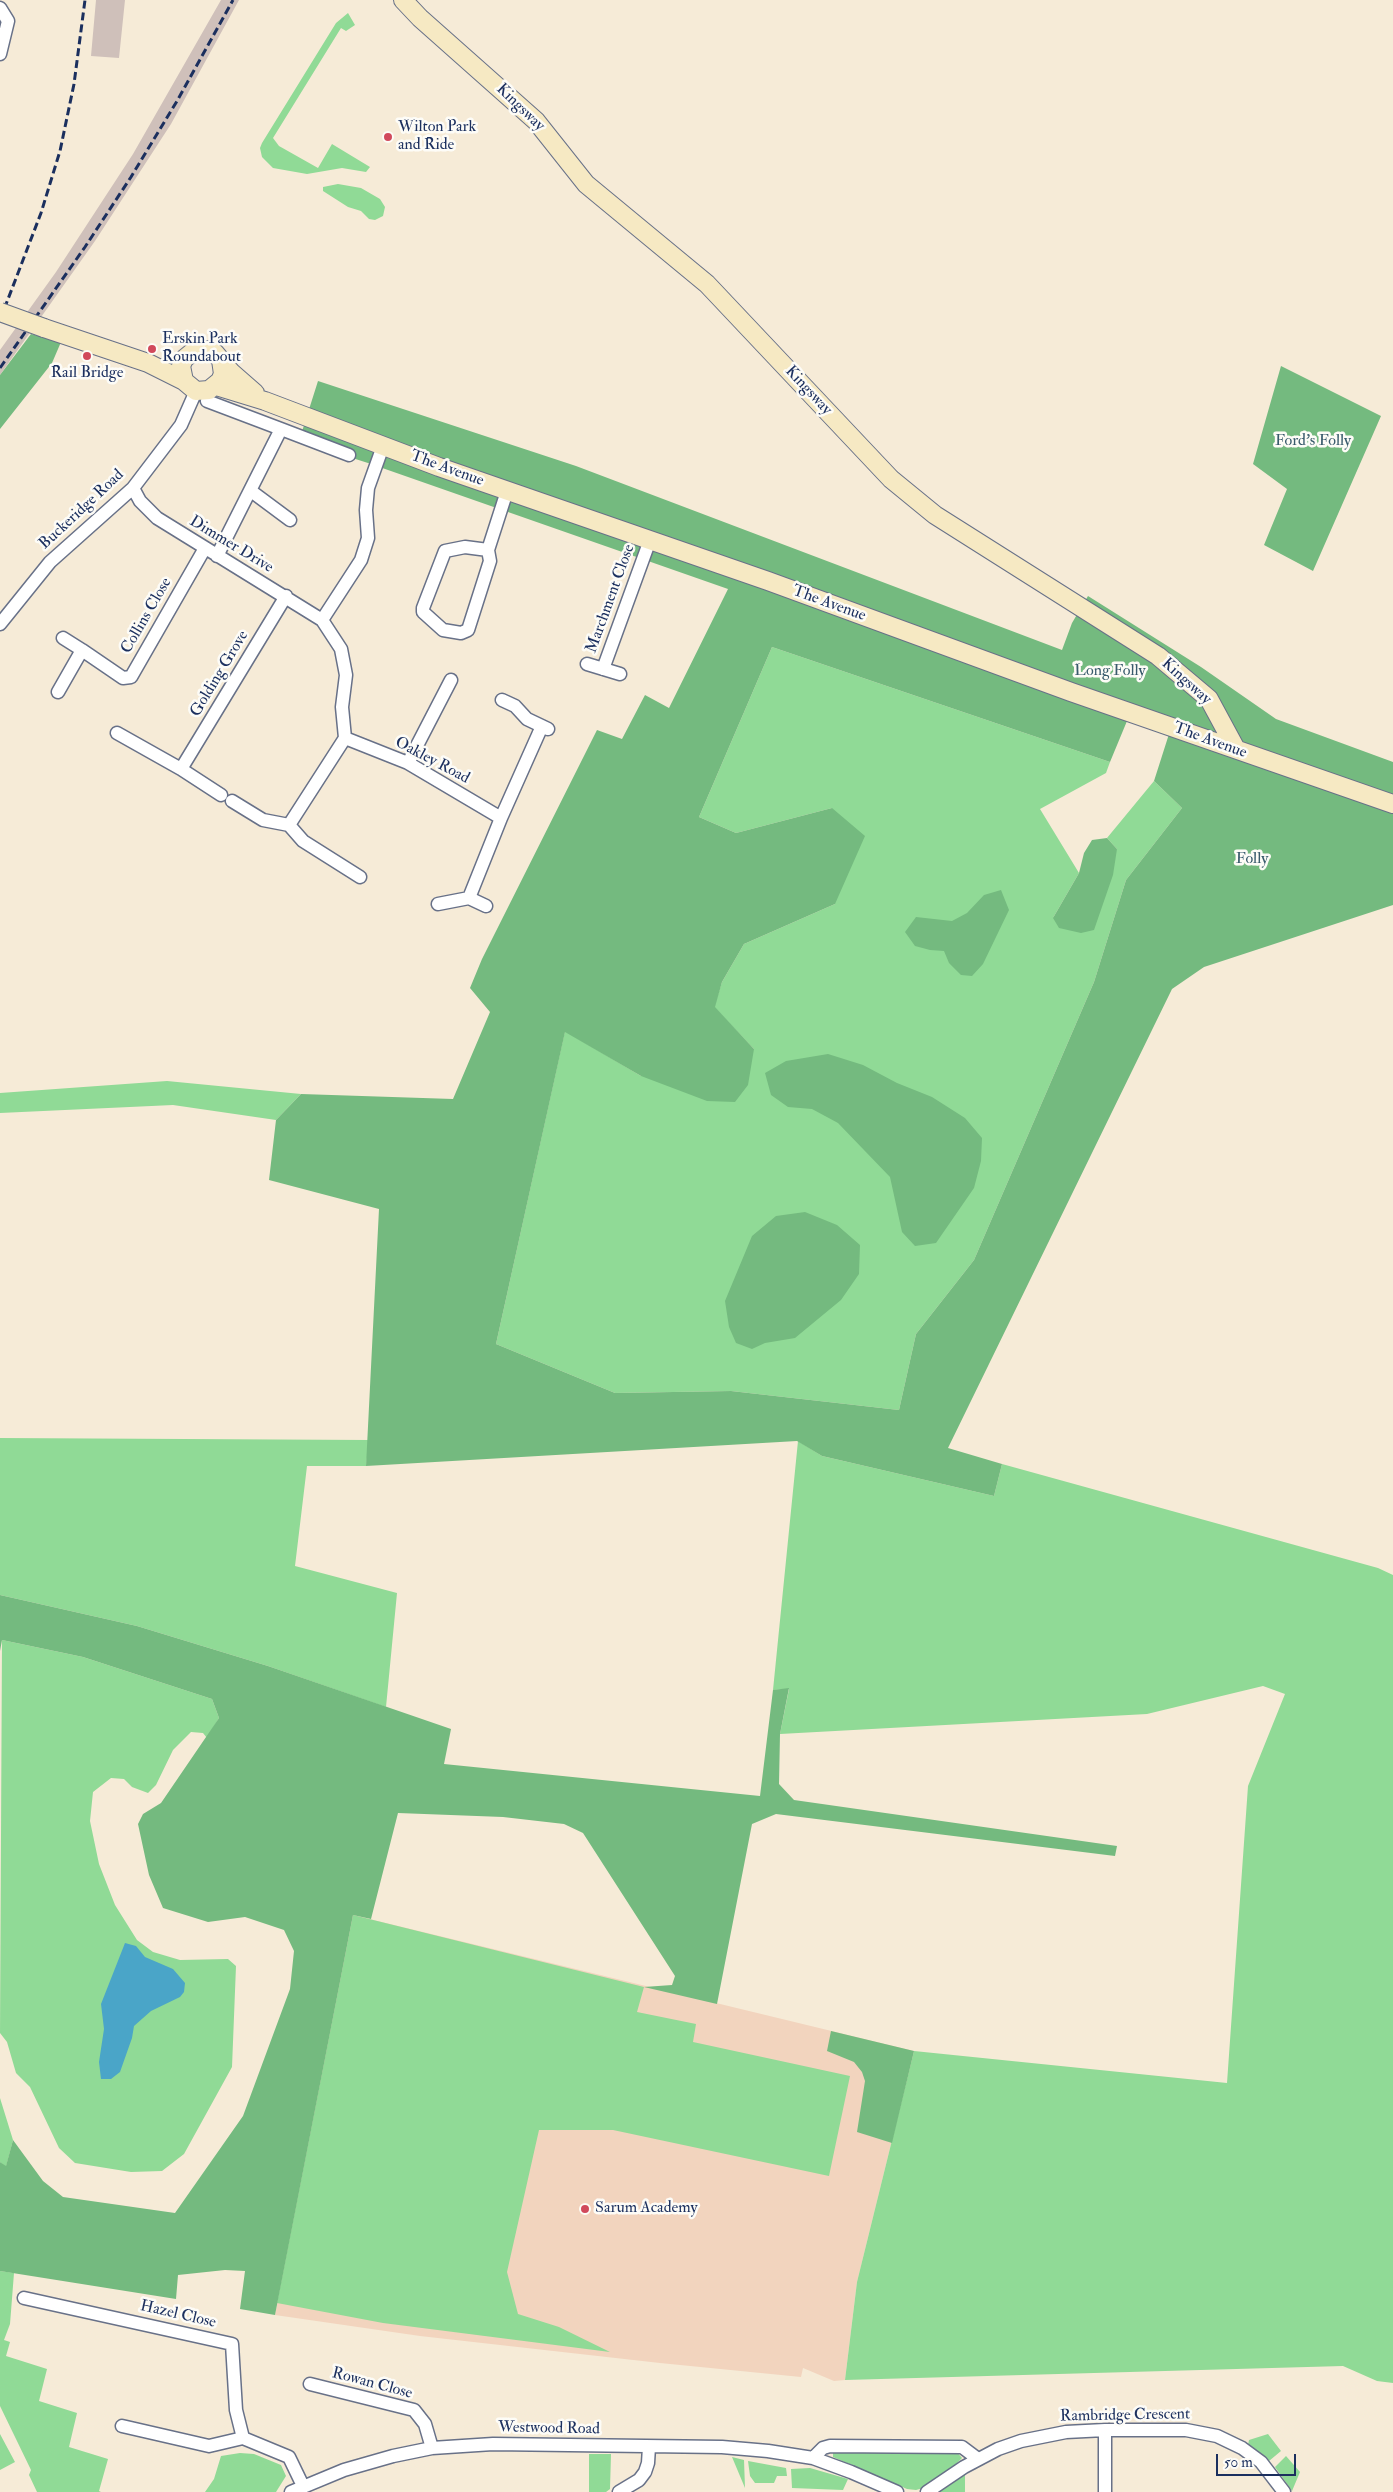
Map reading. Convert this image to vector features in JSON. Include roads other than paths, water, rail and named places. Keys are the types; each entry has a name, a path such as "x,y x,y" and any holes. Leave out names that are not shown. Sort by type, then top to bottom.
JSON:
{"street":[{"name":"Kingsway","path":"402,0 536,121 586,184 707,284 891,478 935,515 1158,656 1210,699 1236,749"},
{"path":"0,8 8,21 0,54"},
{"name":"The Avenue","path":"0,312 148,364 201,390 265,401 506,491 650,540 1071,692 1236,749 1256,758 1393,804"},
{"name":"The Avenue","path":"148,364 184,359 188,353 202,349 215,353 240,381 265,401"},
{"path":"184,359 181,366 201,390 281,429 349,455"},
{"path":"201,390 223,374 221,360"},
{"name":"Buckeridge Road","path":"0,624 50,562 133,488 181,425 201,390"},
{"path":"218,556 281,429"},
{"path":"289,825 345,738 342,707 346,688 345,663 341,649 322,620 361,560 368,538 368,488 382,446"},
{"name":"Dimmer Drive","path":"133,488 140,501 157,518 322,620"},
{"path":"251,491 290,520"},
{"path":"488,550 465,547 445,551 423,608 424,612 443,630 461,633 468,630 490,561 488,550 506,491"},
{"name":"Marchment Close","path":"603,669 650,540"},
{"name":"Collins Close","path":"63,638 123,678 131,677 206,548"},
{"name":"Golding Grove","path":"181,769 286,596"},
{"path":"58,692 82,650"},
{"name":"Marchment Close","path":"587,664 620,674"},
{"path":"408,763 451,680"},
{"path":"470,898 500,818 545,727 526,719 515,706 502,700"},
{"path":"117,733 181,769 263,820 289,825 303,840 360,877"},
{"name":"Oakley Road","path":"345,738 408,763 500,818"},
{"path":"438,904 470,898 486,906"},
{"name":"Hazel Close","path":"24,2298 232,2344 236,2410 244,2438"},
{"name":"Rowan Close","path":"310,2384 414,2410 425,2424 432,2448"},
{"path":"122,2426 209,2446 244,2438 289,2457 303,2486"},
{"path":"1104,2430 1105,2492"},
{"name":"Rambridge Crescent","path":"927,2492 978,2459 1006,2446 1044,2435 1104,2430 1186,2430 1217,2436 1242,2448 1261,2462 1284,2492"},
{"name":"Westwood Road","path":"291,2492 375,2460 432,2448 476,2444 744,2448 813,2458 897,2492"},
{"path":"813,2458 822,2448 830,2446 962,2447 978,2459"},
{"path":"619,2492 639,2480 645,2472 649,2447"}],"water":[{"path":"125,1943 136,1946 145,1957 173,1969 185,1983 184,1992 180,1997 151,2011 134,2026 132,2038 120,2072 111,2079 101,2079 99,2062 104,2029 101,2004"}],"railway":[{"path":"0,320 41,213 60,151 74,84 85,0"},
{"path":"0,368 85,247 131,177 177,101 233,0"}],"place":[{"name":"Wilton Park and Ride","path":"388,137"},
{"name":"Erskin Park Roundabout","path":"152,349"},
{"name":"Rail Bridge","path":"87,356"},
{"name":"Sarum Academy","path":"585,2209"}],"park label":[{"name":"Ford's Folly","path":"1313,442"},
{"name":"Long Folly","path":"1110,672"},
{"name":"Folly","path":"1252,860"}]}
